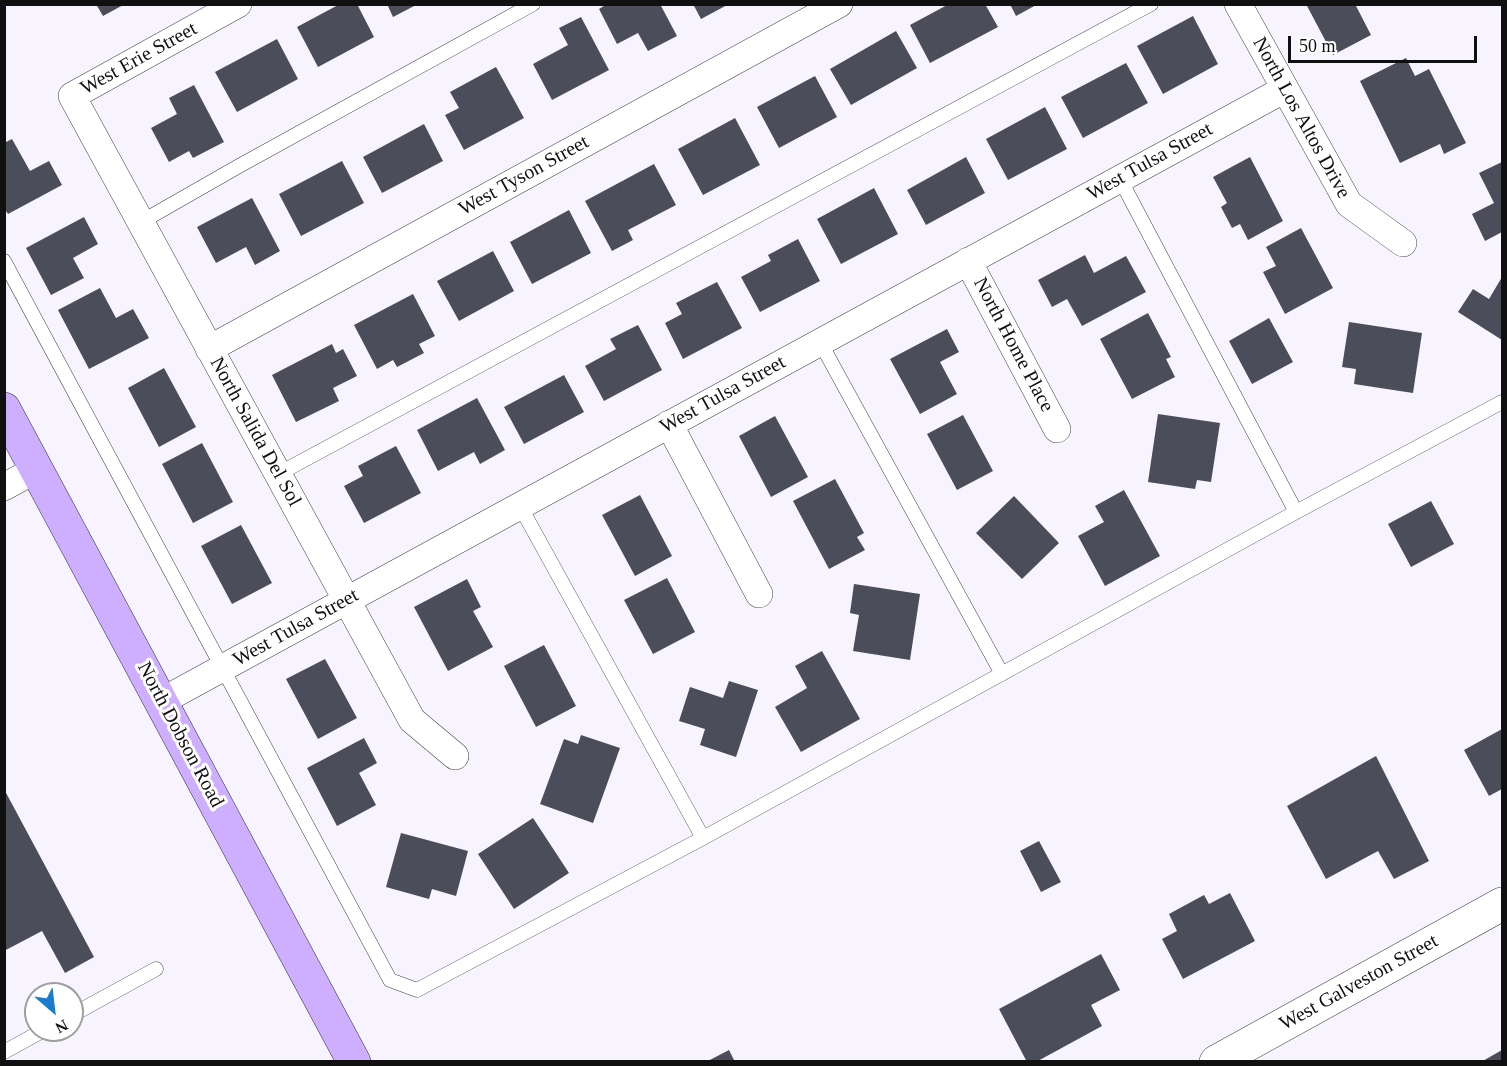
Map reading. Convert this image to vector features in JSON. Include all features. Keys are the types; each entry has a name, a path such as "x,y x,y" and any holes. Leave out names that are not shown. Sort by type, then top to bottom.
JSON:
{"main road":[{"name":"North Dobson Road","path":"4,409 354,1062"}],"street":[{"name":"West Erie Street","path":"72,96 238,4"},
{"name":"West Tyson Street","path":"209,348 839,4"},
{"name":"North Los Altos Drive","path":"1238,4 1348,204 1403,243"},
{"name":"West Tulsa Street","path":"162,701 1285,89"},
{"name":"North Salida Del Sol","path":"72,96 412,720 455,756"},
{"name":"North Home Place","path":"968,261 1057,429"},
{"path":"669,424 759,594"},
{"path":"4,487 37,469"},
{"name":"West Galveston Street","path":"1216,1062 1503,904"}],"lane":[{"path":"141,222 533,4"},
{"path":"278,474 1151,4"},
{"path":"1120,179 1296,512"},
{"path":"4,261 390,980 417,990 703,838 1296,512 1503,402"},
{"path":"820,342 1002,674"},
{"path":"520,506 703,838"},
{"path":"84,1008 156,969"},
{"path":"4,1052 24,1041"}],"building":[{"path":"96,4 125,4 103,16"},
{"path":"340,4 357,4 374,37 318,67 297,27"},
{"path":"387,4 418,4 393,17"},
{"path":"607,4 660,4 677,36 648,51 638,33 617,44 599,9"},
{"path":"693,4 729,4 701,19"},
{"path":"949,4 985,4 998,27 930,63 910,25"},
{"path":"1010,4 1038,4 1016,16"},
{"path":"1306,4 1355,4 1371,35 1333,55"},
{"path":"1193,16 1218,64 1163,94 1137,46"},
{"path":"581,17 609,70 552,100 533,64 568,45 559,28"},
{"path":"896,31 917,68 851,105 830,69"},
{"path":"277,39 298,79 237,112 215,72"},
{"path":"1406,58 1415,76 1429,69 1466,143 1444,154 1440,144 1400,163 1360,81"},
{"path":"1126,63 1148,103 1083,138 1061,97"},
{"path":"496,67 524,118 464,150 445,115 459,108 450,92"},
{"path":"815,76 837,117 779,148 757,107"},
{"path":"194,85 224,142 193,158 189,151 169,162 151,128 177,114 169,98"},
{"path":"1045,107 1067,149 1008,180 986,139"},
{"path":"735,118 760,165 703,195 678,149"},
{"path":"424,124 443,161 382,193 363,157"},
{"path":"12,139 30,171 49,161 62,185 8,214 4,208 4,143"},
{"path":"966,157 985,193 926,225 907,190"},
{"path":"1250,157 1283,221 1248,240 1240,224 1232,228 1221,207 1227,203 1213,177"},
{"path":"342,161 364,203 301,236 279,194"},
{"path":"1502,162 1502,232 1485,241 1472,214 1494,203 1479,173"},
{"path":"654,164 676,205 628,230 633,240 612,251 585,201"},
{"path":"874,188 898,234 841,264 817,219"},
{"path":"252,198 280,251 255,265 246,247 216,263 197,227"},
{"path":"569,210 591,253 532,284 510,242"},
{"path":"84,217 98,244 73,258 84,278 51,295 26,248"},
{"path":"1301,228 1333,288 1285,314 1263,272 1276,266 1266,247"},
{"path":"798,239 820,281 760,312 741,277 771,261 768,255"},
{"path":"493,251 514,291 459,321 437,281"},
{"path":"1085,255 1094,273 1126,256 1146,292 1082,326 1067,299 1052,307 1038,280"},
{"path":"1502,277 1502,340 1458,312 1473,289 1489,299"},
{"path":"717,282 742,328 683,359 665,323 682,314 676,303"},
{"path":"100,288 116,318 133,309 149,338 89,369 58,310"},
{"path":"413,294 435,336 419,344 424,353 397,367 393,360 377,369 354,325"},
{"path":"1148,313 1171,357 1166,359 1175,377 1132,399 1100,339"},
{"path":"1269,318 1293,362 1252,384 1229,341"},
{"path":"1349,322 1422,333 1413,393 1354,384 1356,369 1342,367"},
{"path":"638,325 662,370 604,401 585,366 616,349 610,339"},
{"path":"947,329 959,352 940,362 957,394 920,414 890,359"},
{"path":"332,344 336,353 343,349 357,376 333,388 339,401 296,422 272,375"},
{"path":"164,368 196,427 159,447 128,388"},
{"path":"564,375 584,412 524,444 504,407"},
{"path":"477,398 505,450 480,464 474,452 438,471 417,430"},
{"path":"1158,414 1220,423 1211,482 1197,480 1195,489 1148,482"},
{"path":"963,415 993,471 957,490 927,434"},
{"path":"775,416 808,477 771,497 739,436"},
{"path":"202,443 233,502 193,523 162,464"},
{"path":"396,446 421,493 364,523 344,486 363,476 358,466"},
{"path":"835,479 864,533 857,537 865,550 829,569 793,501"},
{"path":"1124,490 1160,556 1105,586 1078,536 1104,522 1095,506"},
{"path":"640,495 672,556 635,576 602,515"},
{"path":"1014,496 1059,543 1022,579 976,533"},
{"path":"1431,501 1454,544 1411,567 1388,524"},
{"path":"241,525 272,583 232,604 201,546"},
{"path":"667,578 695,632 653,654 624,600"},
{"path":"467,579 481,607 473,611 493,647 448,671 414,607"},
{"path":"854,584 920,594 910,660 853,651 859,615 850,613"},
{"path":"544,645 576,706 536,727 504,666"},
{"path":"822,651 860,719 801,752 775,707 807,688 795,666"},
{"path":"325,659 357,718 318,739 286,679"},
{"path":"729,681 758,690 736,757 700,745 705,729 679,721 690,687 723,698"},
{"path":"1502,729 1502,789 1489,796 1464,750"},
{"path":"581,735 620,748 593,823 540,804 564,739 578,744"},
{"path":"364,738 377,763 359,773 376,805 337,826 307,768"},
{"path":"1376,756 1429,861 1394,879 1378,851 1326,879 1287,806"},
{"path":"4,789 94,957 65,973 42,931 4,951"},
{"path":"533,818 569,873 514,909 478,854"},
{"path":"401,833 468,851 456,896 432,889 429,899 386,887"},
{"path":"1039,841 1061,882 1041,892 1020,851"},
{"path":"1230,893 1255,941 1183,979 1162,939 1177,931 1169,914 1204,895 1209,904"},
{"path":"1101,954 1120,990 1091,1005 1102,1026 1036,1062 1027,1062 999,1009"},
{"path":"729,1050 735,1062 706,1062"},
{"path":"1502,1050 1502,1062 1481,1062"}]}
